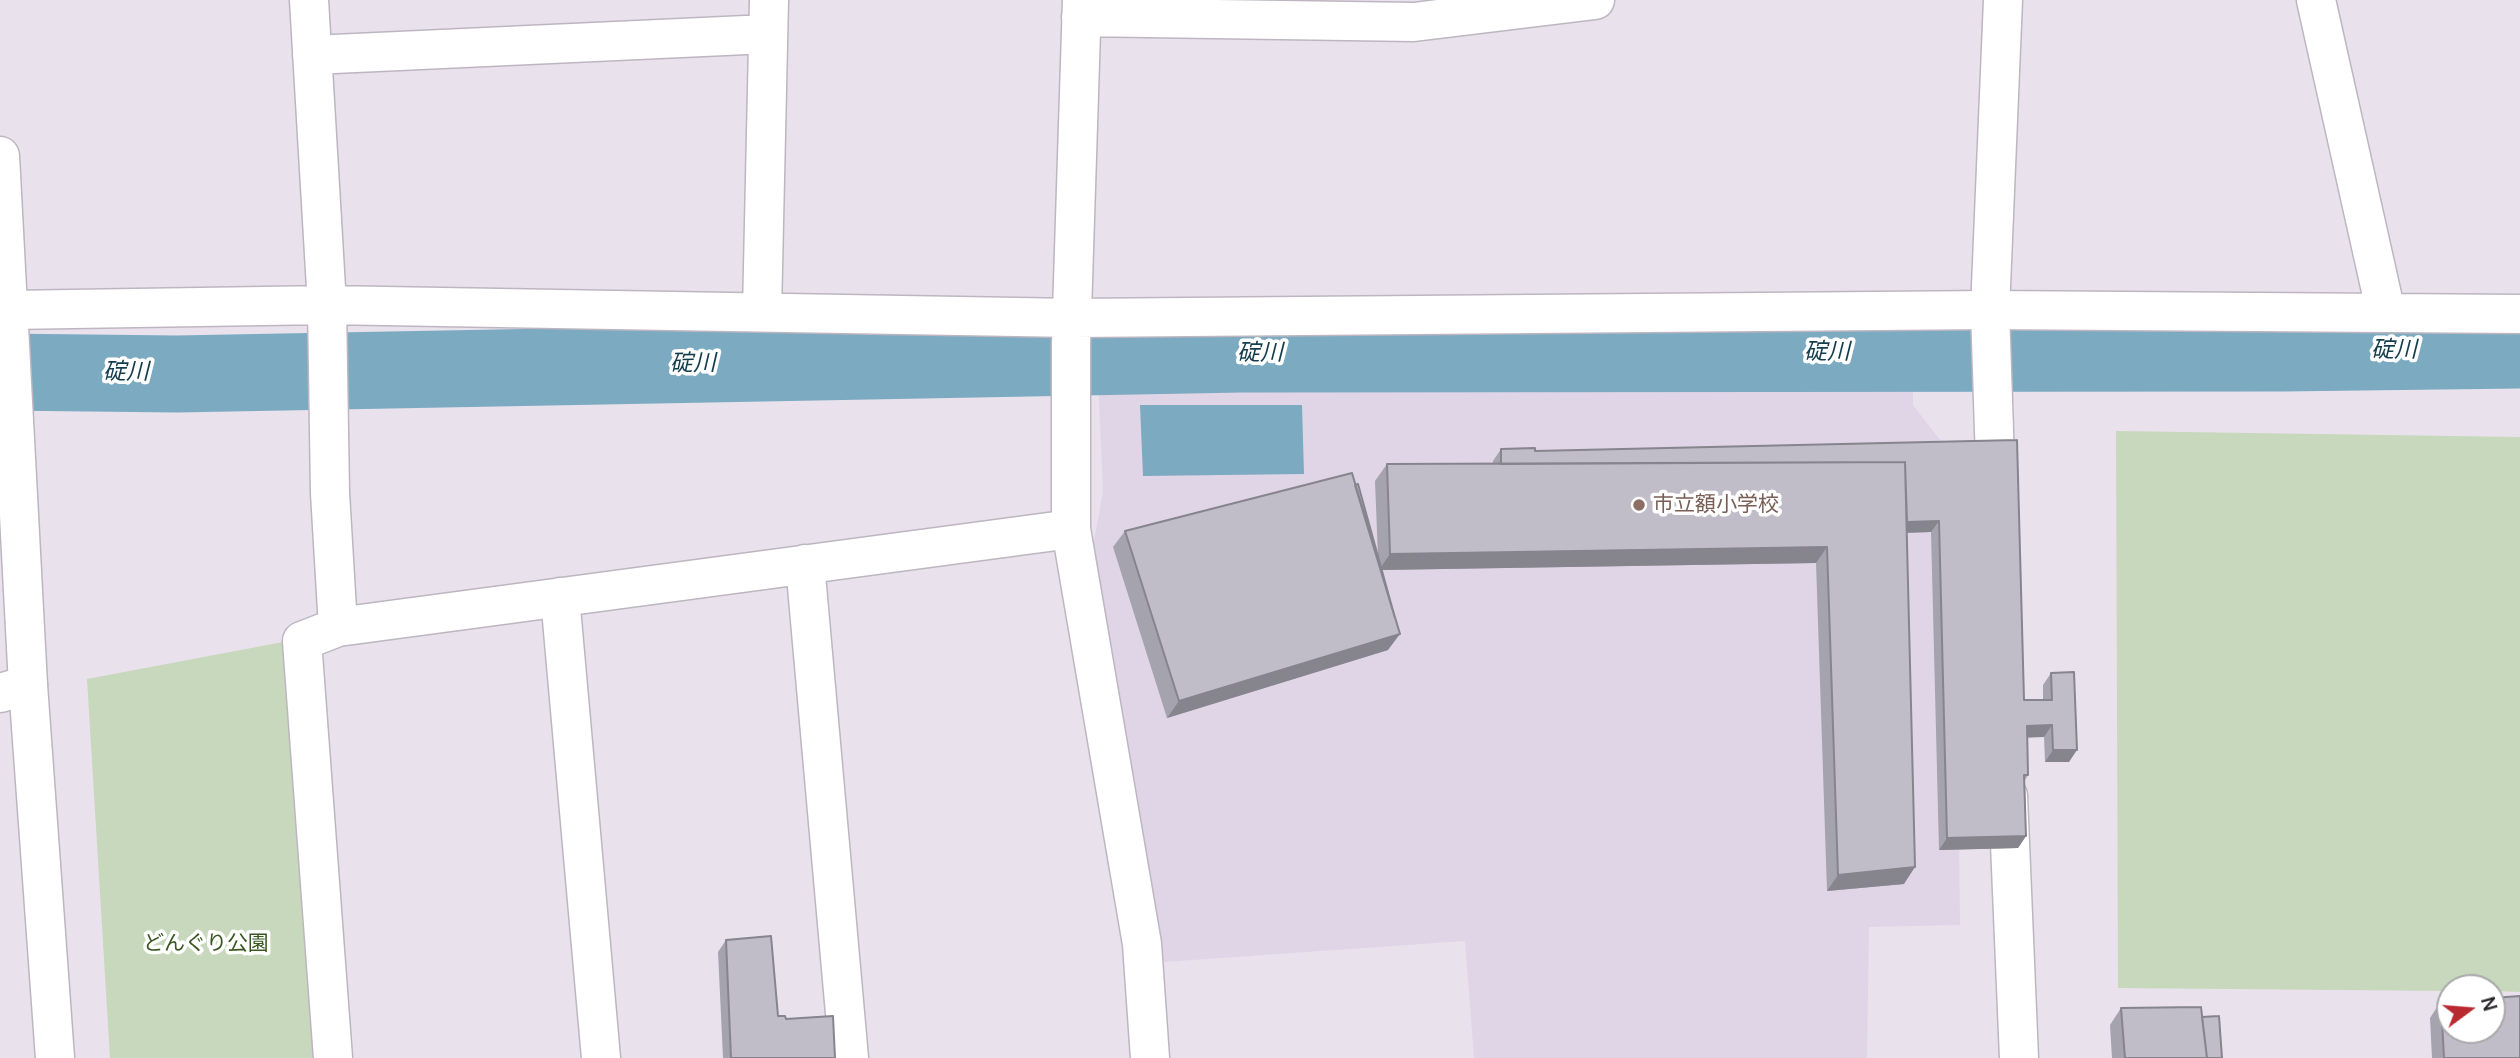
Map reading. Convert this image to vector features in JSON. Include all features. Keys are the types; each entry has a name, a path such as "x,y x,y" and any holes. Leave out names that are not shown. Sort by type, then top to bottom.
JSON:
{"street":[{"path":"309,0 327,323 330,493 338,627"},
{"path":"1150,1058 1142,944 1071,528 1071,382 1081,8 1414,11 1595,0"},
{"path":"1997,519 1990,339 2003,0"},
{"path":"2316,0 2386,313"},
{"path":"312,55 769,17 762,312"},
{"path":"0,156 7,321 13,387 14,689 55,1058"},
{"path":"7,321 327,323 762,312 1072,331 1990,339 2386,313 2520,314"},
{"path":"333,1058 302,641 338,627 1071,528"},
{"path":"804,564 849,1058"},
{"path":"560,597 601,1058"},
{"path":"2006,756 2019,1058"}],"shaded area":[{"path":"1913,373 1913,405 1955,459 1960,925 1869,927 1867,1058 1474,1058 1465,941 1164,962 1093,545 1103,492 1098,380"}],"green space":[{"path":"2116,431 2520,437 2520,992 2506,992 2506,974 2436,974 2436,991 2118,988"},
{"name":"どんぐり公園","path":"283,642 319,1058 110,1058 87,679"}],"water":[{"path":"1140,405 1302,405 1304,474 1143,476"}],"building":[{"path":"2017,440 2024,700 2052,700 2051,673 2074,672 2077,750 2053,750 2052,725 2027,726 2028,775 2024,775 2026,836 1947,838 1939,521 1907,522 1905,462 1501,464 1501,449 1535,448 1535,451"},
{"path":"1905,462 1915,867 1838,875 1827,547 1390,554 1387,464"},
{"path":"1352,473 1400,634 1179,701 1125,531"},
{"path":"1358,484 1395,618 1355,485"},
{"path":"771,936 778,1016 785,1016 786,1019 833,1016 835,1058 731,1058 726,940"},
{"path":"2520,996 2520,1058 2444,1058 2443,1044 2506,1044 2506,997"},
{"path":"2201,1007 2207,1058 2125,1058 2121,1008"},
{"path":"2219,1016 2222,1058 2207,1058 2202,1017"}],"waterway":[{"name":"碇川","path":"0,372 177,374 1242,354 2283,353 2520,350"}],"place":[{"name":"市立額小学校","path":"1639,505"}]}
